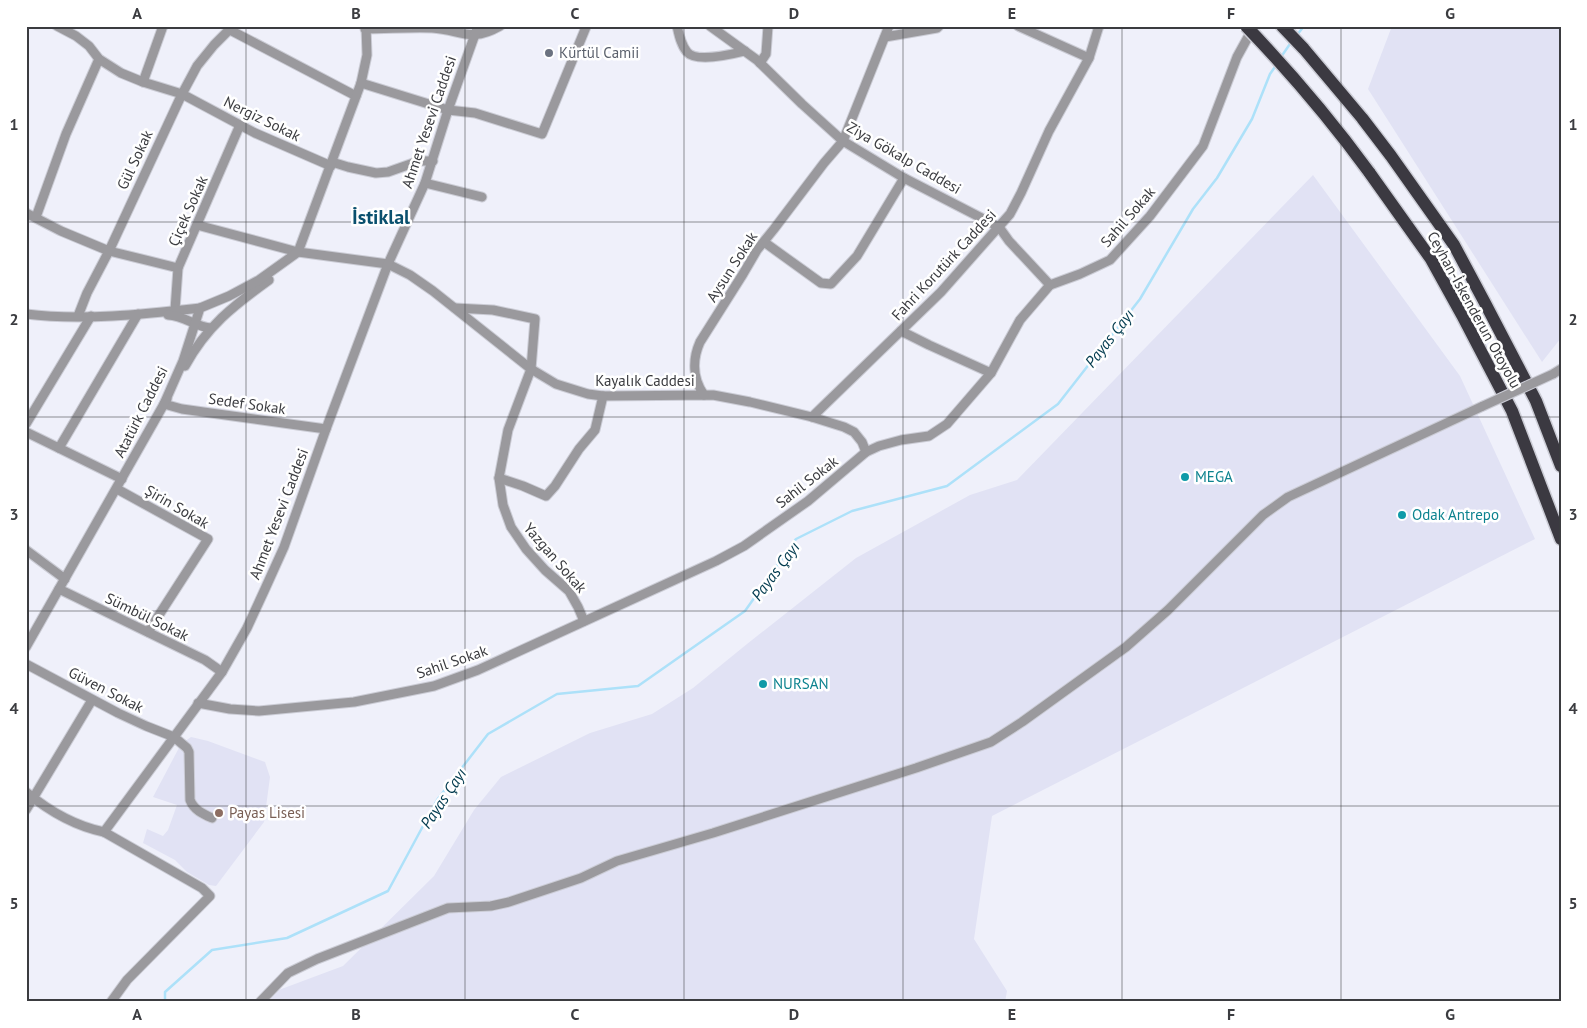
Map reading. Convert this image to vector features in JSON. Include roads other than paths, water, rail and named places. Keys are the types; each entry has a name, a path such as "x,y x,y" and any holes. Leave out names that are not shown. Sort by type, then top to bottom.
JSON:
{"highway":[{"name":"Ceyhan-İskenderun Otoyolu","path":"1246,26 1284,66 1341,134 1431,260 1512,412 1561,539"},
{"name":"Ceyhan-İskenderun Otoyolu","path":"1282,26 1304,49 1362,118 1454,245 1536,401 1561,466"},
{"path":"1485,303 1561,441"}],"street":[{"name":"Nergiz Sokak","path":"57,26 76,36 89,46 99,59 121,74 182,94 254,133 332,164 376,173 388,172 419,161 433,161"},
{"path":"142,82 163,26"},
{"name":"Ahmet Yesevi Caddesi","path":"104,832 222,672 247,628 284,547 326,428 388,264 425,183 448,110 478,26"},
{"path":"164,404 189,360 211,328 238,302 272,278 298,252 361,83 367,55 365,27 433,28 473,36 484,34 500,26"},
{"path":"676,26 688,54 695,58 721,56 746,51"},
{"name":"Ziya Gökalp Caddesi","path":"710,26 760,63 843,141 904,178 999,227"},
{"path":"760,63 766,54 768,26"},
{"name":"Aysun Sokak","path":"704,395 697,382 695,354 708,328 728,299 757,250 843,141 889,26"},
{"path":"884,37 937,28 939,26"},
{"path":"1018,26 1089,58"},
{"name":"Fahri Korutürk Caddesi","path":"812,417 941,292 1010,214 1022,193 1049,131 1089,58 1099,26"},
{"name":"Sahil Sokak","path":"198,703 230,709 259,711 354,702 434,686 478,670 716,561 744,546 808,501 866,452 901,440 929,436 947,424 991,373 1020,320 1050,285 1110,260 1150,216 1204,146 1238,57 1254,26"},
{"path":"361,83 448,110 475,113 542,134 586,27"},
{"path":"231,28 356,96"},
{"name":"Gül Sokak","path":"78,316 87,293 182,94 198,66 214,45 231,28"},
{"path":"36,217 66,134 99,59"},
{"name":"Çiçek Sokak","path":"175,310 178,268 240,125"},
{"path":"764,242 820,283 831,284 857,256 904,178"},
{"path":"425,183 482,197"},
{"path":"26,212 61,231 108,251 178,268"},
{"name":"Kayalık Caddesi","path":"198,225 298,252 388,264 410,275 433,291 531,369 556,384 588,394 603,396 713,395 750,402 844,427 854,432 862,442 866,452"},
{"path":"999,227 1009,241 1050,285"},
{"path":"142,314 204,306 229,296 259,280 298,252"},
{"path":"204,306 221,310 219,321"},
{"name":"Atatürk Caddesi","path":"26,647 164,404 183,361 195,323 204,306"},
{"name":"Yazgan Sokak","path":"454,308 494,310 535,319 531,369 508,430 499,478 503,505 511,527 526,549 538,563 569,591 584,621"},
{"path":"59,448 142,314"},
{"path":"27,315 172,315 182,317 203,327 211,328"},
{"path":"26,424 91,316"},
{"path":"901,331 991,373"},
{"path":"260,1002 288,973 366,939 448,908 491,906 509,902 581,878 617,861 749,822 991,742 1126,647 1168,610 1264,515 1288,497 1557,372"},
{"path":"499,478 546,496 555,486 579,449 595,430 603,396"},
{"name":"Sedef Sokak","path":"164,404 182,410 326,428"},
{"path":"26,432 122,479"},
{"name":"Şirin Sokak","path":"116,489 208,539 148,632"},
{"path":"26,550 65,579"},
{"name":"Sümbül Sokak","path":"59,590 205,660 222,672"},
{"name":"Güven Sokak","path":"26,664 92,700 174,737"},
{"path":"26,810 92,700"},
{"path":"174,737 189,752 190,800 192,806 212,818"},
{"path":"26,792 72,822 89,829 104,832 202,888 210,896 127,980 111,1002"}],"waterway":[{"name":"Payas Çayı","path":"1297,35 1304,26"},
{"name":"Payas Çayı","path":"1281,57 1292,41"},
{"name":"Payas Çayı","path":"165,1002 165,992 212,950 287,938 388,891 437,800 488,734 557,694 638,686 745,611 796,539 852,511 947,486 1058,404 1140,299 1193,209 1217,178 1252,119 1270,74 1277,64"}],"place":[{"name":"Kürtül Camii","path":"549,53"},
{"name":"MEGA","path":"1185,477"},
{"name":"Odak Antrepo","path":"1402,515"},
{"name":"NURSAN","path":"763,684"},
{"name":"Payas Lisesi","path":"219,813"}],"district":[{"name":"İstiklal","path":"381,217"}]}
